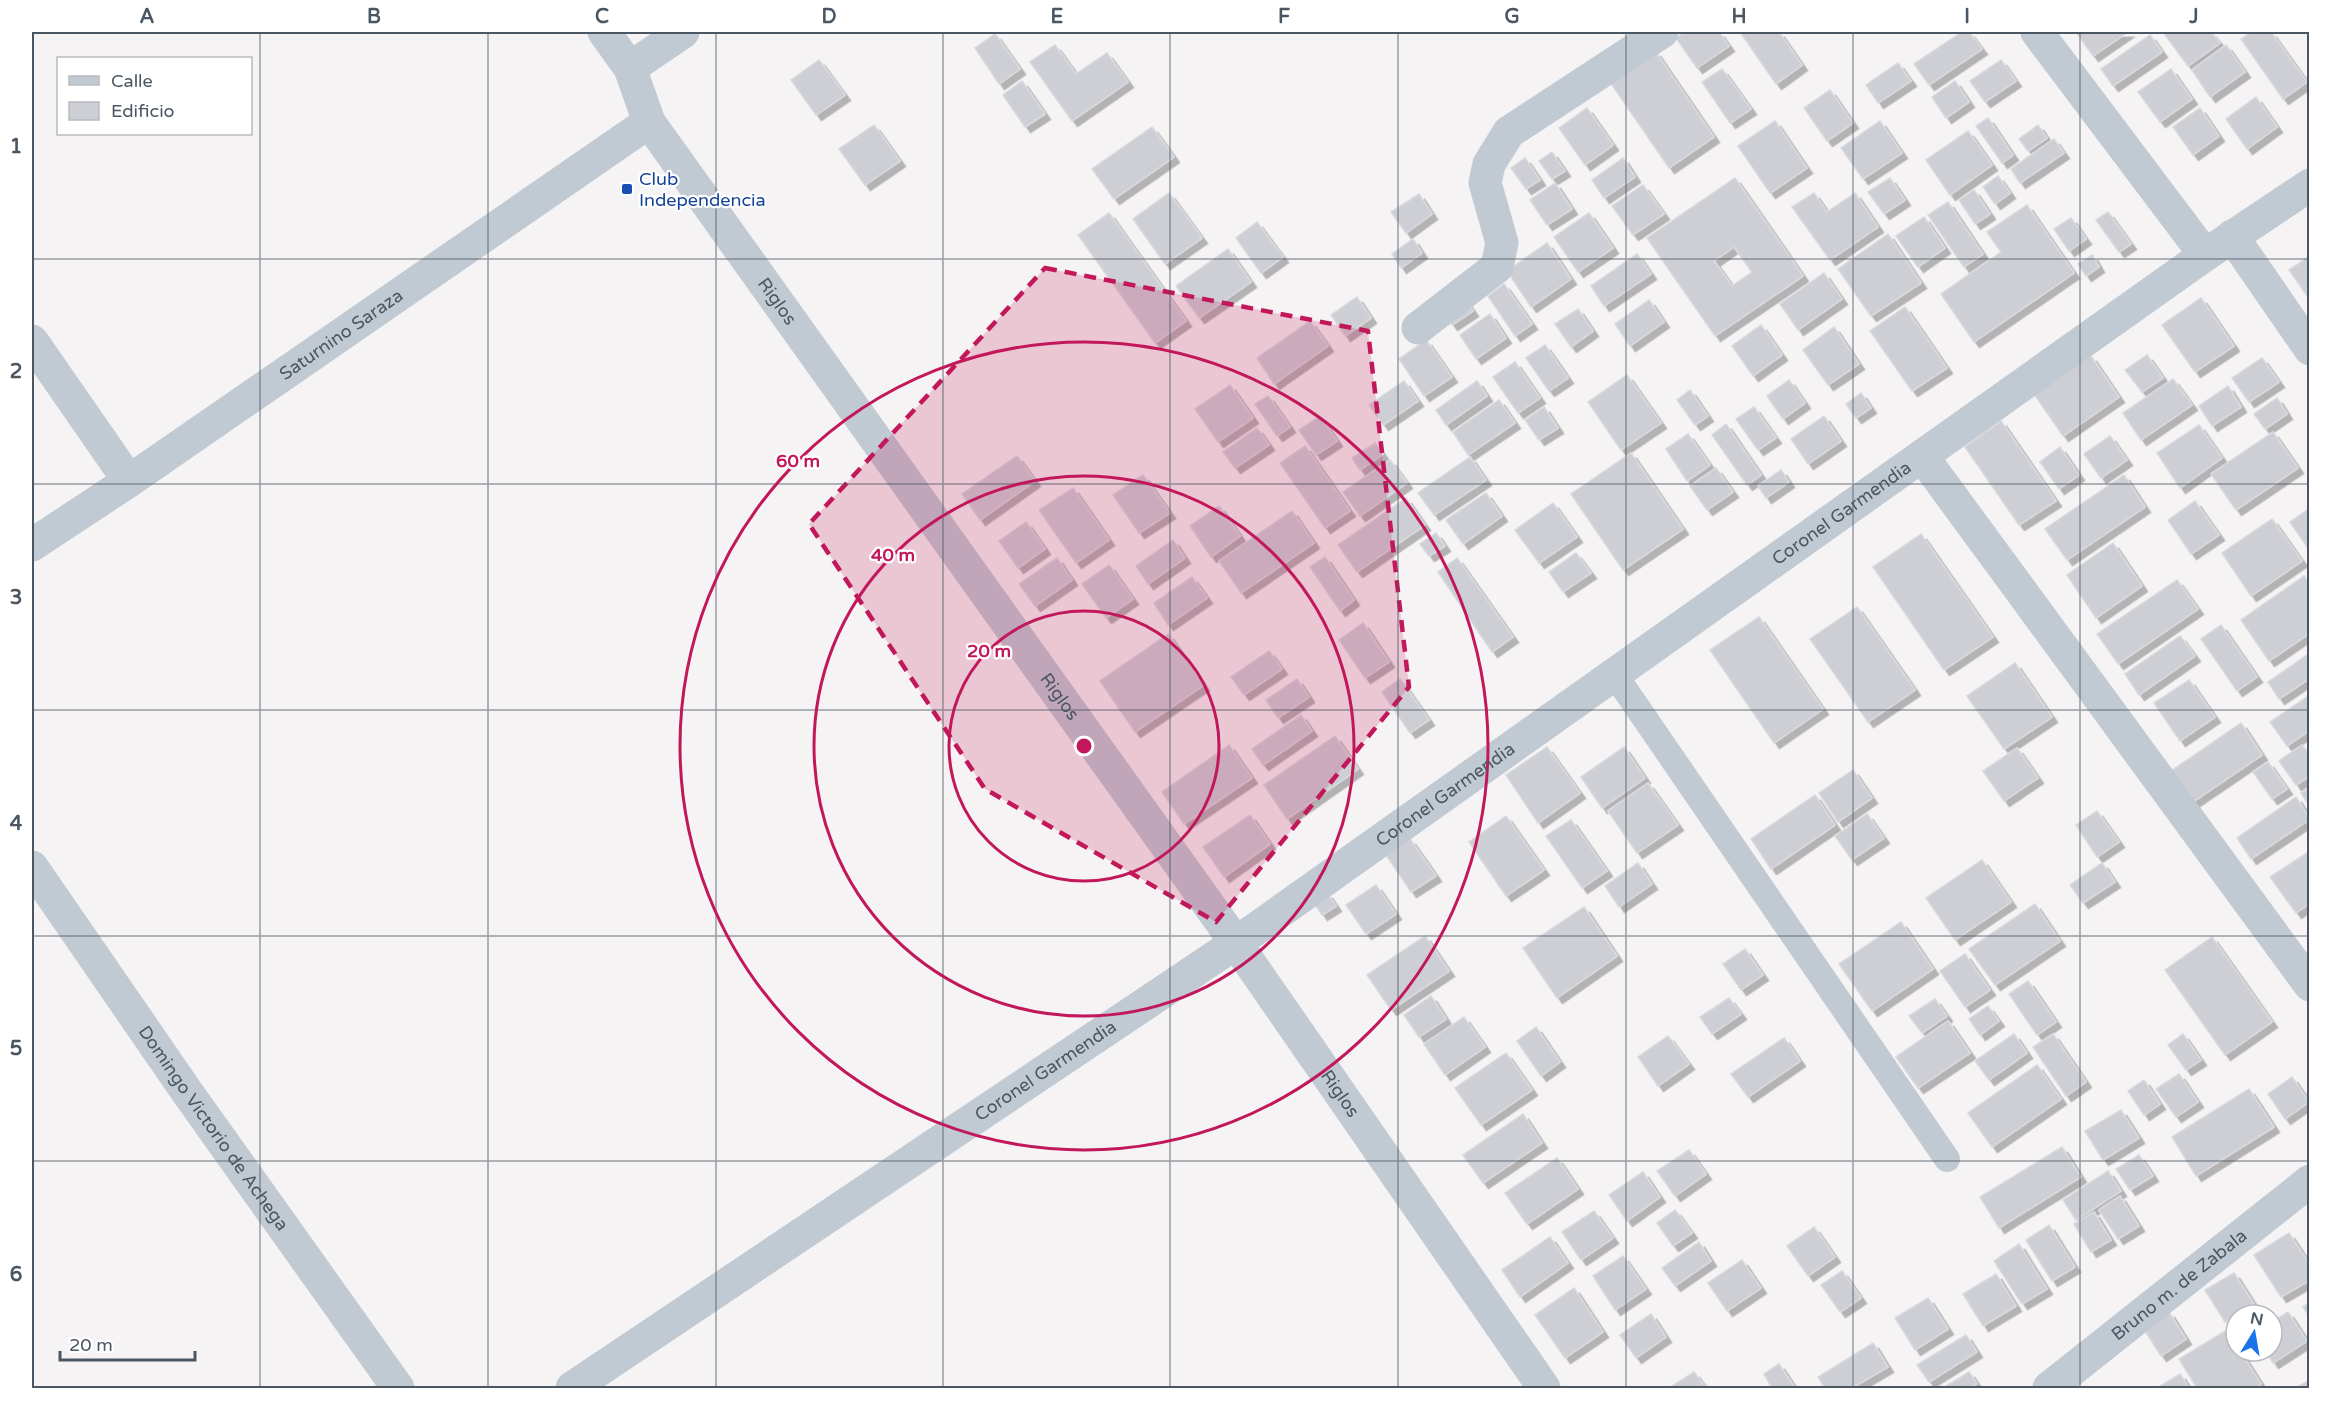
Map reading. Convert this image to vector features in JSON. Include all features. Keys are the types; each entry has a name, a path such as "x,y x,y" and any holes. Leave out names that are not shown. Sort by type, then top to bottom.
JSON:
{"street":[{"name":"Riglos","path":"604,32 630,68 649,122 1236,943 1544,1389"},
{"path":"630,68 683,32"},
{"path":"1418,328 1497,267 1502,243 1485,183 1489,164 1509,132 1662,32"},
{"path":"2037,32 2205,255"},
{"name":"Saturnino Saraza","path":"32,545 129,481 649,122"},
{"name":"Coronel Garmendia","path":"572,1389 1236,943 2205,255 2310,185"},
{"path":"2232,236 2310,349"},
{"path":"32,340 129,481"},
{"path":"1922,456 2310,985"},
{"name":"Domingo Victorio de Achega","path":"32,867 187,1092 398,1389"},
{"name":"Bruno m. de Zabala","path":"2049,1389 2310,1181"}],"lane":[{"path":"1615,675 1947,1160"}],"highlighted area":[{"path":"1045,268 1368,331 1409,687 1216,922 985,789 809,524"}],"building":[{"path":"1685,32 1719,32 1729,46 1697,68 1676,38"},
{"path":"1740,32 1779,32 1802,65 1776,84"},
{"path":"1962,32 1969,32 1982,49 1929,85 1914,64"},
{"path":"2076,32 2128,32 2093,56"},
{"path":"2163,32 2211,32 2220,43 2188,66"},
{"path":"2252,32 2271,32 2307,82 2283,99 2241,39"},
{"path":"995,34 1020,69 999,84 975,48"},
{"path":"2150,35 2162,52 2113,86 2101,69"},
{"path":"1055,45 1076,74 1107,53 1128,82 1072,121 1030,62"},
{"path":"2226,45 2245,72 2210,97 2192,70"},
{"path":"1655,51 1714,137 1669,168 1610,82"},
{"path":"819,60 845,95 816,115 791,80"},
{"path":"2001,60 2016,81 1985,102 1970,81"},
{"path":"1898,63 1911,81 1878,103 1866,85"},
{"path":"1722,69 1751,109 1730,123 1702,82"},
{"path":"2171,69 2192,99 2160,122 2138,92"},
{"path":"1022,81 1045,114 1025,127 1003,95"},
{"path":"1955,81 1969,102 1946,118 1932,97"},
{"path":"1830,90 1853,123 1827,141 1804,108"},
{"path":"2256,97 2277,127 2247,149 2226,119"},
{"path":"1587,108 1613,145 1585,165 1559,128"},
{"path":"2200,108 2219,136 2193,155 2173,127"},
{"path":"1988,118 2013,155 2002,163 1976,126"},
{"path":"1775,121 1807,168 1770,193 1738,146"},
{"path":"1880,121 1902,153 1863,179 1841,148"},
{"path":"874,125 900,161 865,185 839,149"},
{"path":"2038,125 2047,138 2028,151 2019,139"},
{"path":"1152,127 1174,157 1114,199 1092,169"},
{"path":"1968,131 1992,165 1950,195 1926,160"},
{"path":"2054,139 2064,153 2020,183 2011,169"},
{"path":"1552,152 1565,171 1552,179 1539,161"},
{"path":"1525,158 1540,180 1526,189 1511,168"},
{"path":"1623,158 1635,177 1604,198 1592,180"},
{"path":"1998,176 2010,193 1995,204 1983,187"},
{"path":"1735,178 1803,276 1715,336 1647,238","holes":["1734,247 1752,272 1732,286 1714,261"]},
{"path":"1890,178 1905,200 1884,214 1868,192"},
{"path":"1555,183 1572,209 1547,225 1530,200"},
{"path":"1643,185 1664,214 1633,235 1612,206"},
{"path":"1974,190 1990,214 1975,224 1959,200"},
{"path":"1169,193 1202,238 1165,264 1133,219"},
{"path":"1814,193 1827,212 1855,193 1878,227 1830,260 1792,207"},
{"path":"1419,194 1432,214 1406,233 1391,212"},
{"path":"1948,202 1983,254 1964,267 1928,215"},
{"path":"2027,205 2074,273 1974,342 1941,294 2001,252 1987,232"},
{"path":"2108,212 2131,244 2119,252 2096,220"},
{"path":"1109,213 1186,321 1155,343 1078,235"},
{"path":"1589,213 1613,248 1578,272 1554,237"},
{"path":"1924,217 1945,248 1918,267 1896,236"},
{"path":"2071,218 2086,239 2069,251 2054,229"},
{"path":"1257,222 1283,257 1261,273 1236,238"},
{"path":"1888,234 1921,283 1871,316 1838,269"},
{"path":"1413,239 1422,253 1401,268 1392,254"},
{"path":"1547,243 1571,279 1531,307 1507,271"},
{"path":"1228,249 1251,282 1199,318 1176,286"},
{"path":"1637,254 1651,274 1604,306 1591,286"},
{"path":"2092,255 2099,267 2086,276 2078,264"},
{"path":"2310,256 2310,300 2289,270"},
{"path":"1824,273 1842,299 1798,330 1780,304"},
{"path":"1504,284 1532,324 1515,336 1488,296"},
{"path":"1357,297 1371,318 1345,336 1331,315"},
{"path":"2201,298 2234,346 2195,372 2162,325"},
{"path":"1649,300 1664,322 1630,346 1615,324"},
{"path":"1466,301 1473,311 1452,325 1445,315"},
{"path":"1905,307 1947,368 1912,391 1870,331"},
{"path":"1578,309 1593,331 1571,347 1555,324"},
{"path":"1490,314 1506,338 1476,359 1460,335"},
{"path":"1310,321 1328,346 1274,384 1257,358"},
{"path":"1761,325 1782,355 1753,376 1732,346"},
{"path":"1834,327 1859,364 1828,385 1803,350"},
{"path":"1426,340 1452,377 1424,396 1399,359"},
{"path":"1545,345 1568,378 1549,391 1526,358"},
{"path":"2147,355 2163,378 2142,392 2125,370"},
{"path":"2091,356 2119,397 2063,436 2034,394"},
{"path":"2262,358 2279,382 2249,402 2232,378"},
{"path":"1515,362 1540,398 1518,413 1493,377"},
{"path":"1627,375 1661,423 1621,450 1588,402"},
{"path":"2173,379 2192,405 2141,440 2123,413"},
{"path":"1789,380 1805,403 1783,419 1767,396"},
{"path":"1404,381 1418,401 1383,425 1369,405"},
{"path":"1477,381 1487,396 1446,425 1436,410"},
{"path":"1230,385 1253,418 1218,442 1195,409"},
{"path":"2228,386 2241,407 2212,426 2199,406"},
{"path":"1690,390 1708,416 1695,425 1677,400"},
{"path":"1861,393 1871,408 1856,418 1846,404"},
{"path":"1268,396 1290,427 1277,436 1255,404"},
{"path":"2277,398 2287,414 2265,429 2254,414"},
{"path":"1499,400 1515,423 1468,455 1453,432"},
{"path":"1544,407 1558,428 1539,440 1525,420"},
{"path":"1754,407 1776,438 1758,450 1736,419"},
{"path":"1320,416 1337,441 1316,455 1299,430"},
{"path":"1824,416 1841,441 1808,464 1791,439"},
{"path":"2001,421 2056,501 2019,525 1965,447"},
{"path":"1726,424 1761,475 1747,485 1712,435"},
{"path":"2199,425 2222,458 2180,488 2157,453"},
{"path":"1257,428 1269,445 1235,468 1223,452"},
{"path":"2273,432 2298,468 2236,510 2211,474"},
{"path":"1688,434 1710,465 1687,481 1666,449"},
{"path":"2110,436 2127,460 2101,478 2084,454"},
{"path":"1375,443 1383,454 1360,470 1352,458"},
{"path":"1305,446 1350,511 1325,528 1280,463"},
{"path":"2060,447 2079,475 2059,489 2040,462"},
{"path":"1631,453 1683,529 1623,570 1571,494"},
{"path":"1017,456 1035,481 980,520 962,494"},
{"path":"1470,457 1486,480 1434,515 1418,493"},
{"path":"1390,460 1407,483 1360,516 1343,492"},
{"path":"1716,468 1733,492 1707,510 1690,486"},
{"path":"1781,470 1789,482 1766,498 1758,486"},
{"path":"1143,475 1170,513 1139,533 1113,495"},
{"path":"2124,475 2145,507 2067,560 2045,529"},
{"path":"1073,488 1109,540 1076,563 1039,510"},
{"path":"1486,493 1502,516 1463,544 1446,520"},
{"path":"1406,498 1425,525 1357,572 1338,545"},
{"path":"2195,501 2219,535 2191,554 2168,520"},
{"path":"1553,503 1577,537 1539,563 1515,530"},
{"path":"1219,506 1240,536 1211,557 1190,526"},
{"path":"2310,508 2310,551 2290,522"},
{"path":"1292,511 1314,543 1241,593 1219,561"},
{"path":"2272,519 2302,561 2251,596 2222,553"},
{"path":"1026,522 1045,549 1018,568 999,541"},
{"path":"1436,533 1445,546 1429,556 1420,544"},
{"path":"1921,534 1993,637 1944,670 1873,567"},
{"path":"1173,540 1185,558 1148,584 1136,566"},
{"path":"2113,543 2142,586 2096,618 2067,575"},
{"path":"1576,553 1591,573 1563,592 1549,572"},
{"path":"1325,557 1354,600 1340,611 1310,567"},
{"path":"1057,558 1072,580 1035,606 1019,584"},
{"path":"1457,558 1513,637 1492,652 1438,572"},
{"path":"1109,565 1133,599 1106,618 1082,584"},
{"path":"2304,576 2310,584 2310,633 2269,661 2241,620"},
{"path":"1192,577 1207,598 1168,625 1154,603"},
{"path":"2177,580 2198,609 2118,664 2097,634"},
{"path":"1857,607 1915,690 1868,722 1810,639"},
{"path":"1759,617 1823,709 1774,743 1710,650"},
{"path":"1363,623 1389,662 1365,678 1339,640"},
{"path":"2221,625 2257,677 2237,691 2201,639"},
{"path":"1168,634 1204,685 1135,732 1100,681"},
{"path":"2180,636 2195,656 2139,695 2125,674"},
{"path":"1269,651 1282,669 1244,695 1231,677"},
{"path":"2310,653 2310,678 2279,699 2268,682"},
{"path":"2015,663 2052,717 2004,749 1967,696"},
{"path":"1297,679 1309,697 1278,718 1266,700"},
{"path":"1400,679 1429,720 1410,733 1382,692"},
{"path":"2189,680 2215,717 2180,741 2154,703"},
{"path":"2310,695 2310,730 2287,746 2270,722"},
{"path":"1301,715 1312,731 1263,765 1252,749"},
{"path":"2241,723 2262,755 2193,802 2171,771"},
{"path":"1335,736 1358,769 1287,819 1264,785"},
{"path":"1229,745 1252,778 1184,824 1162,792"},
{"path":"2302,745 2310,755 2310,776 2296,785 2279,761"},
{"path":"1547,747 1580,793 1538,823 1506,775"},
{"path":"1624,747 1645,778 1602,808 1581,777"},
{"path":"2017,748 2038,778 2004,801 1983,771"},
{"path":"2268,762 2287,789 2272,799 2253,772"},
{"path":"1853,770 1872,798 1838,822 1819,793"},
{"path":"1648,783 1678,825 1637,853 1608,811"},
{"path":"2310,787 2310,807 2301,793"},
{"path":"1815,795 1835,825 1771,869 1751,839"},
{"path":"2296,797 2310,819 2251,859 2237,838"},
{"path":"2097,811 2119,842 2097,857 2076,825"},
{"path":"1867,814 1884,838 1852,860 1835,836"},
{"path":"1250,815 1270,844 1224,877 1203,847"},
{"path":"1506,816 1544,870 1506,896 1469,842"},
{"path":"1571,820 1607,871 1582,888 1546,836"},
{"path":"1410,839 1436,876 1411,892 1386,855"},
{"path":"2310,851 2310,903 2296,913 2270,877"},
{"path":"1982,860 2011,902 1955,940 1926,898"},
{"path":"1638,863 1652,884 1619,907 1605,886"},
{"path":"2102,863 2115,882 2083,903 2070,885"},
{"path":"1376,885 1396,914 1366,934 1346,905"},
{"path":"1327,893 1336,906 1322,915 1313,902"},
{"path":"2035,904 2060,941 1995,985 1969,949"},
{"path":"1584,907 1617,956 1557,998 1523,948"},
{"path":"1901,922 1933,969 1872,1011 1839,964"},
{"path":"1425,936 1449,971 1391,1010 1367,975"},
{"path":"2212,937 2272,1022 2225,1055 2165,970"},
{"path":"1745,949 1763,975 1741,990 1723,964"},
{"path":"1965,954 1990,990 1965,1007 1940,971"},
{"path":"2028,981 2056,1022 2037,1035 2009,994"},
{"path":"1431,996 1446,1019 1419,1037 1404,1015"},
{"path":"1729,998 1741,1014 1712,1034 1700,1017"},
{"path":"1935,999 1947,1016 1922,1033 1909,1016"},
{"path":"1988,1006 1999,1021 1980,1035 1969,1019"},
{"path":"1464,1017 1485,1047 1445,1075 1424,1044"},
{"path":"1948,1021 1970,1053 1918,1088 1896,1057"},
{"path":"1536,1027 1560,1062 1541,1076 1517,1041"},
{"path":"2014,1034 2027,1053 1989,1080 1975,1061"},
{"path":"2053,1034 2086,1082 2066,1096 2033,1047"},
{"path":"2183,1034 2201,1060 2186,1070 2168,1045"},
{"path":"1668,1036 1689,1064 1658,1086 1638,1057"},
{"path":"1784,1038 1800,1061 1748,1097 1731,1074"},
{"path":"1506,1053 1532,1090 1481,1125 1455,1088"},
{"path":"2037,1065 2061,1099 1992,1147 1968,1113"},
{"path":"2179,1074 2198,1102 2176,1117 2156,1089"},
{"path":"2292,1077 2309,1102 2285,1119 2268,1094"},
{"path":"2144,1080 2160,1104 2144,1115 2128,1091"},
{"path":"2249,1089 2274,1127 2196,1176 2172,1137"},
{"path":"2121,1110 2139,1138 2103,1160 2085,1131"},
{"path":"1523,1114 1542,1143 1483,1183 1463,1155"},
{"path":"2062,1147 2081,1177 1999,1228 1980,1197"},
{"path":"1689,1150 1706,1174 1675,1196 1657,1171"},
{"path":"2139,1155 2153,1176 2130,1190 2116,1169"},
{"path":"1557,1158 1578,1189 1527,1224 1505,1193"},
{"path":"2108,1171 2121,1191 2076,1220 2063,1200"},
{"path":"1643,1172 1660,1197 1627,1221 1609,1195"},
{"path":"2120,1196 2139,1226 2118,1239 2099,1210"},
{"path":"1675,1210 1692,1233 1673,1246 1657,1223"},
{"path":"1594,1211 1613,1238 1581,1260 1562,1232"},
{"path":"2094,1212 2111,1240 2091,1252 2074,1224"},
{"path":"2049,1225 2075,1267 2052,1281 2026,1240"},
{"path":"1814,1227 1835,1257 1808,1276 1787,1246"},
{"path":"2289,1233 2310,1265 2310,1280 2281,1297 2254,1255"},
{"path":"1550,1237 1568,1263 1520,1297 1502,1270"},
{"path":"1699,1242 1711,1261 1675,1286 1662,1268"},
{"path":"2019,1244 2047,1289 2022,1304 1994,1261"},
{"path":"1623,1256 1646,1289 1615,1310 1593,1276"},
{"path":"1742,1260 1761,1288 1727,1311 1708,1283"},
{"path":"1842,1271 1861,1298 1840,1312 1821,1285"},
{"path":"2234,1273 2253,1303 2224,1303 2224,1320 2205,1290"},
{"path":"1996,1274 2016,1306 1983,1326 1963,1294"},
{"path":"1574,1288 1603,1332 1565,1358 1535,1315"},
{"path":"1928,1298 1948,1329 1915,1350 1895,1318"},
{"path":"2310,1302 2310,1317 2303,1307"},
{"path":"2169,1312 2186,1339 2161,1356 2143,1328"},
{"path":"2288,1312 2307,1341 2284,1356 2284,1314"},
{"path":"1651,1314 1666,1337 1636,1358 1620,1335"},
{"path":"2224,1332 2224,1363 2248,1363 2261,1384 2254,1388 2197,1388 2179,1359"},
{"path":"1966,1335 1977,1352 1929,1382 1917,1365"},
{"path":"1873,1343 1888,1367 1852,1388 1825,1388 1818,1377"},
{"path":"1779,1364 1795,1388 1772,1388 1764,1374"},
{"path":"1694,1372 1706,1388 1669,1388"},
{"path":"1969,1372 1977,1384 1969,1388 1943,1388"},
{"path":"2180,1374 2189,1388 2157,1388"},
{"path":"2310,1380 2310,1388 2296,1388"}],"place":[{"name":"Club Independencia","path":"627,189"}]}
